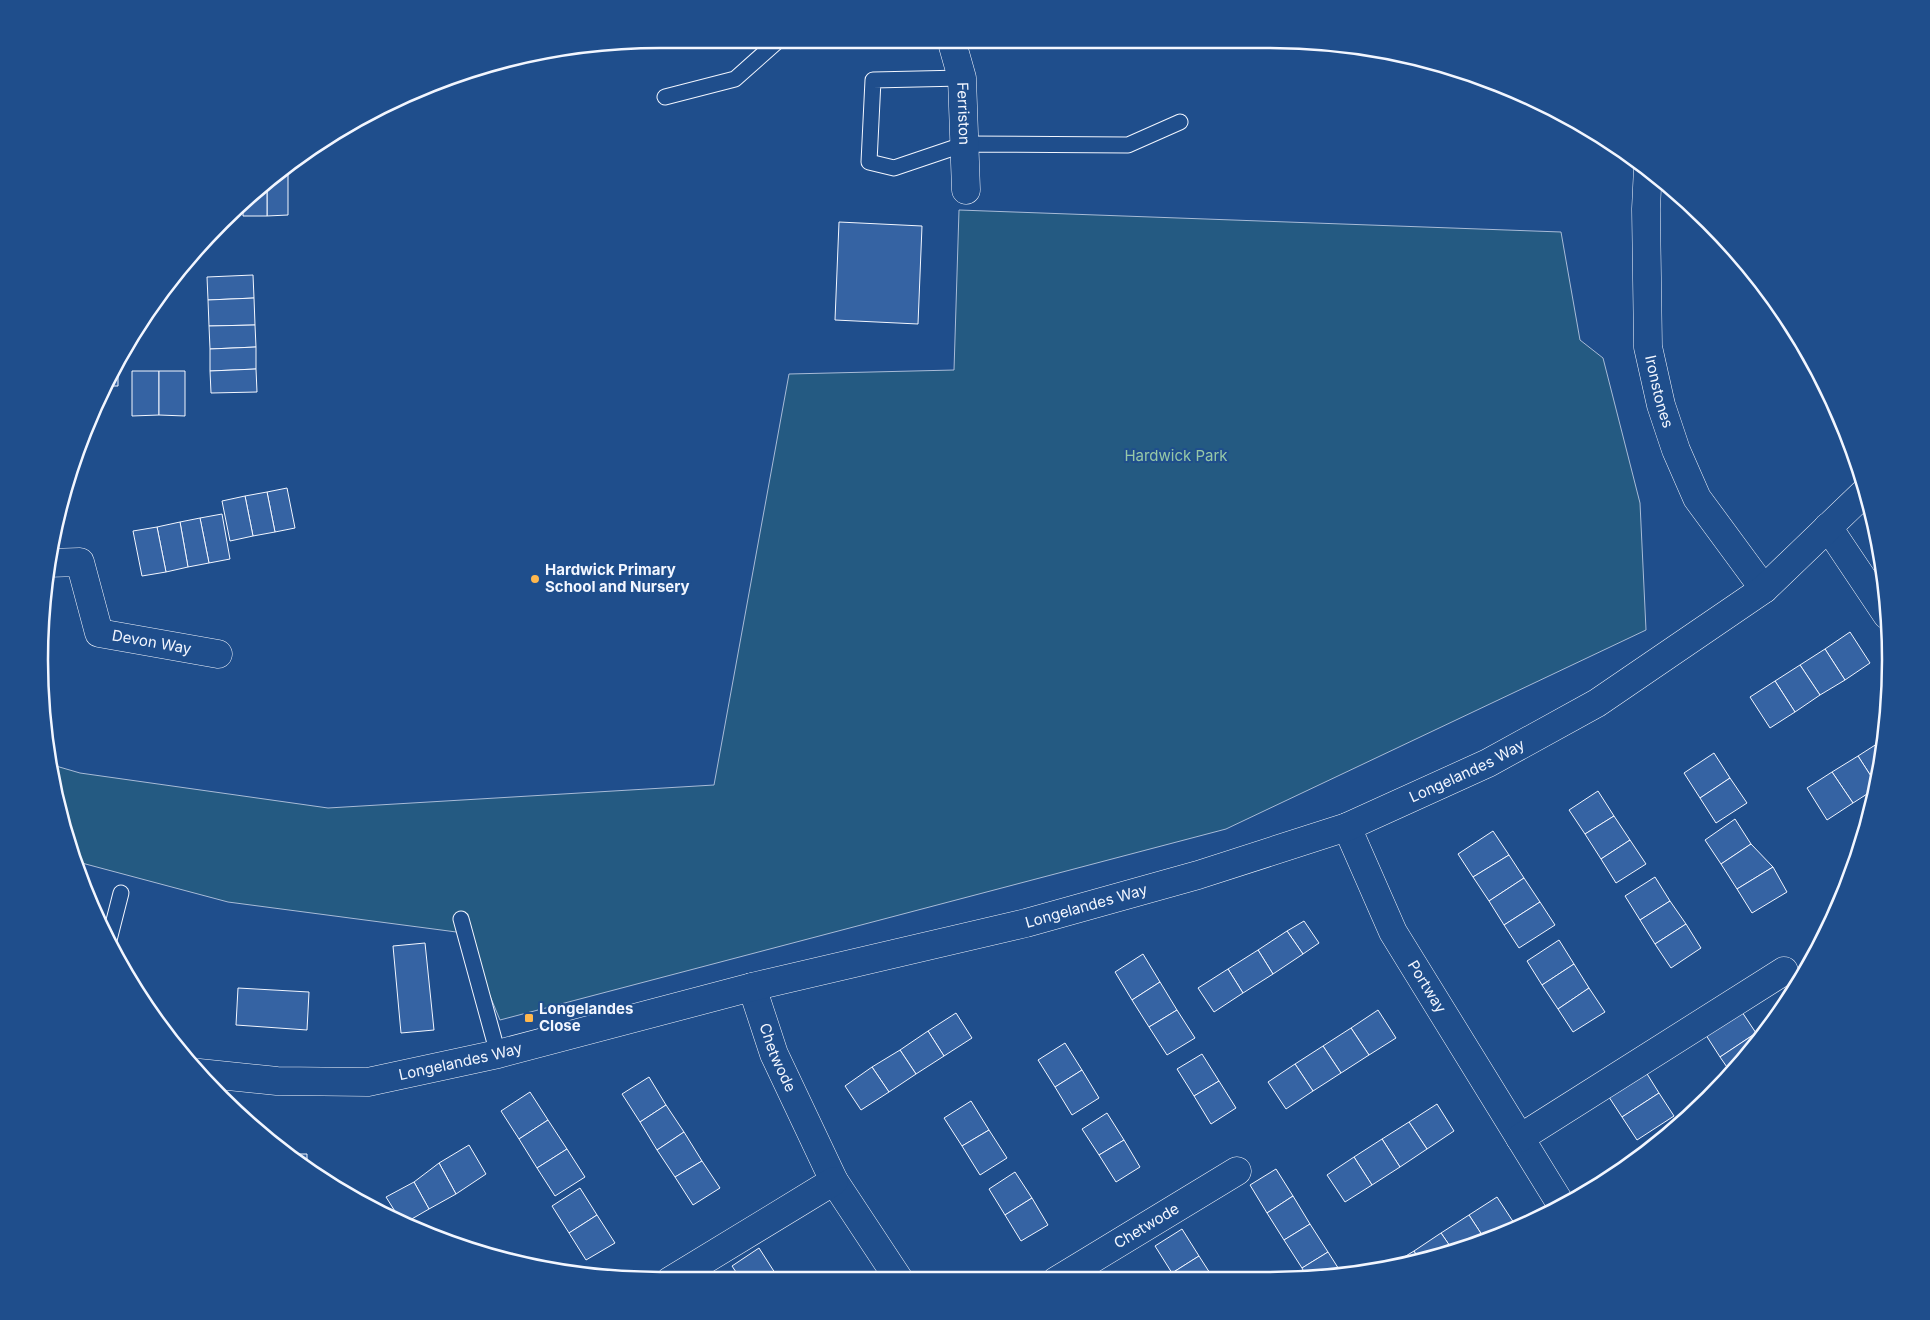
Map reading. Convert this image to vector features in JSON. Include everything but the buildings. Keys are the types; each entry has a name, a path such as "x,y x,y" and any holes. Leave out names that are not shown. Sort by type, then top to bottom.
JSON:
{"street":[{"name":"Ferriston","path":"954,48 962,78 966,190"},
{"name":"Ironstones","path":"1647,178 1646,209 1648,347 1660,405 1676,450 1697,498 1764,589"},
{"name":"Longelandes Way","path":"215,1080 368,1082 498,1054 752,987 1026,923 1198,875 1346,828 1488,763 1597,702 1764,589 1861,496"},
{"path":"1828,527 1879,604"},
{"name":"Devon Way","path":"56,563 80,562 99,633 218,654"},
{"name":"Portway","path":"1346,828 1393,932 1558,1200"},
{"path":"1520,1138 1784,971"},
{"name":"Chetwode","path":"752,987 774,1054 834,1181 894,1272"},
{"name":"Chetwode","path":"1071,1272 1237,1172"},
{"path":"685,1272 834,1181"}],"lane":[{"path":"665,96 735,79 770,48"},
{"path":"962,78 873,80 869,162 894,168 965,144 1128,145 1180,122"},
{"path":"111,931 121,893"},
{"path":"461,919 498,1054"}],"green space":[{"name":"Hardwick Park","path":"959,210 1561,232 1580,340 1603,358 1640,503 1646,630 1226,829 500,1020 464,933 228,902 82,863 68,819 57,766 80,773 328,808 714,785 789,374 954,370"}],"place":[{"name":"Hardwick Primary School and Nursery","path":"535,579"},
{"name":"Longelandes Close","path":"529,1018"}]}
